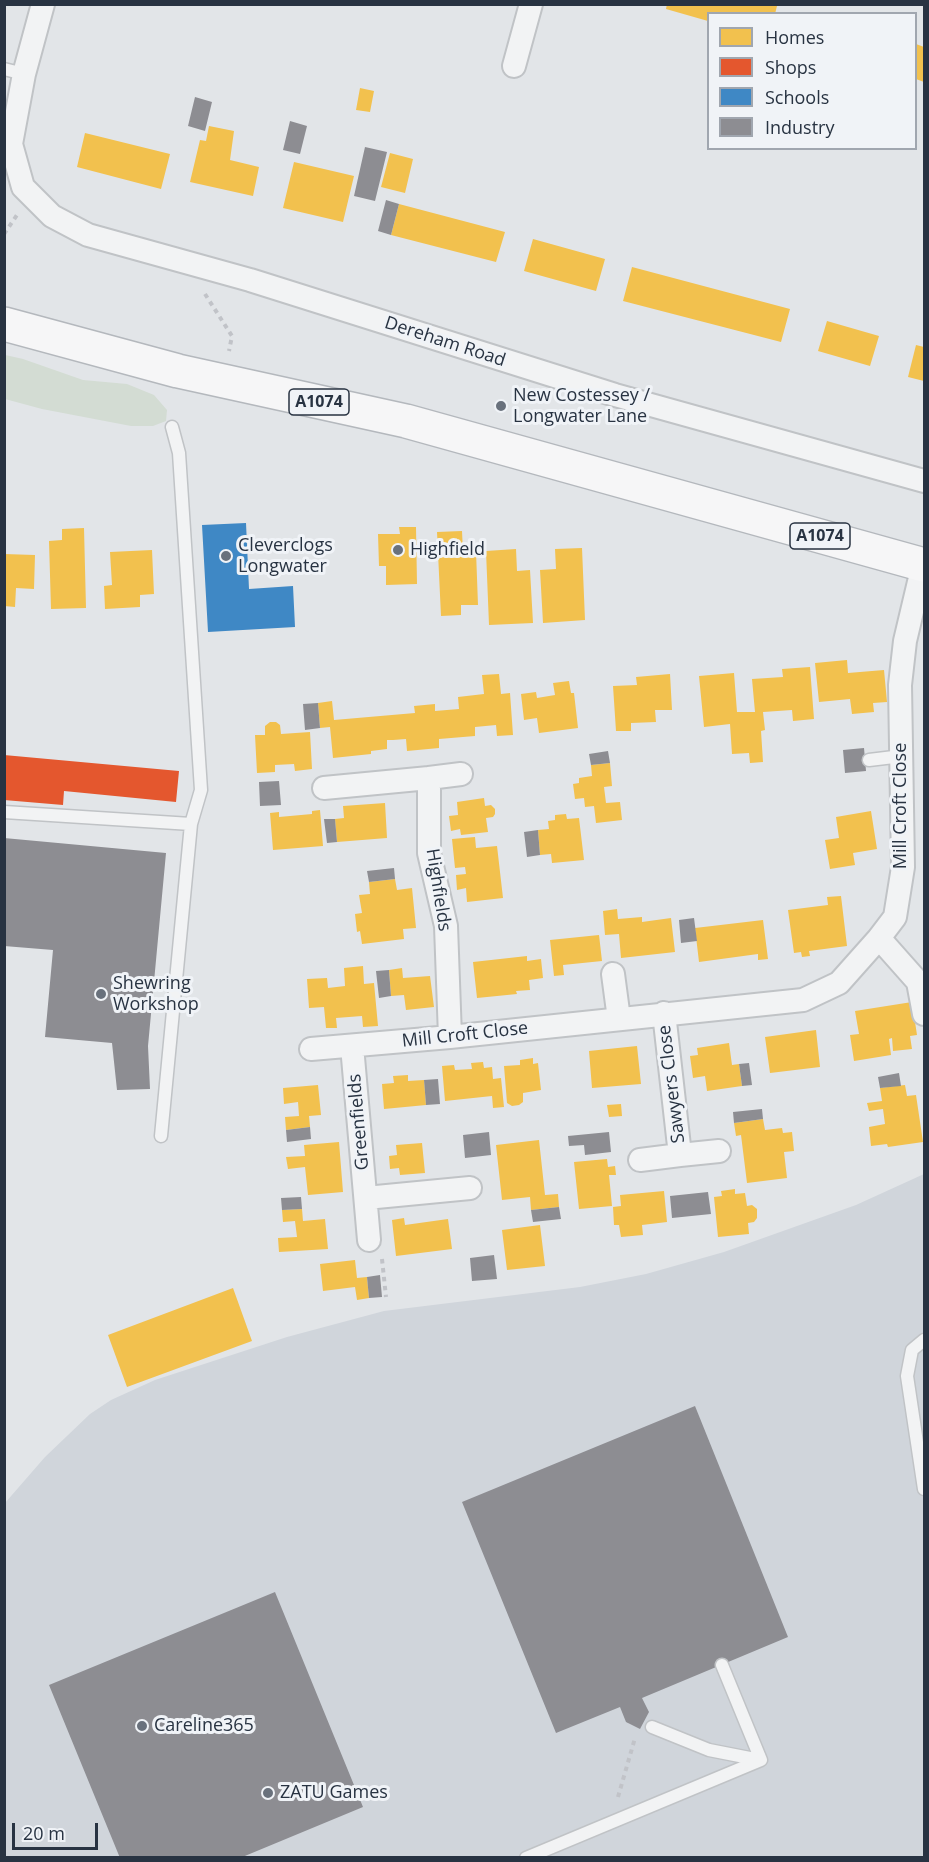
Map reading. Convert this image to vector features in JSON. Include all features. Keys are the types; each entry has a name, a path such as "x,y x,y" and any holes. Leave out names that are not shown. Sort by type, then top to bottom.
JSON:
{"highway":[{"name":"A1074","path":"4,324 169,369 406,421 924,565"}],"street":[{"path":"14,72 43,4"},
{"path":"513,66 531,4"},
{"name":"Dereham Road","path":"14,72 11,144 23,187 52,216 88,235 250,280 615,395 924,481"},
{"name":"Mill Croft Close","path":"311,1049 450,1037 803,1000 839,983 895,917 903,867 900,685 905,641 924,565"},
{"path":"324,788 461,774"},
{"name":"Highfields","path":"429,778 429,853 446,926 450,1037"},
{"path":"879,938 918,982 924,1014"},
{"path":"613,974 619,1019"},
{"name":"Sawyers Close","path":"664,1013 680,1155"},
{"name":"Greenfields","path":"352,1046 369,1240"},
{"name":"Sawyers Close","path":"640,1160 719,1151"},
{"path":"366,1198 471,1188"}],"lane":[{"path":"161,1136 191,824 201,790 179,453 172,427"},
{"path":"869,760 902,756"},
{"path":"4,812 191,824"},
{"path":"924,1340 912,1350 907,1376 924,1490"},
{"path":"722,1665 761,1760"},
{"path":"652,1727 709,1750 761,1760"},
{"path":"526,1857 761,1760"}],"path":[{"path":"187,262 232,336 229,349"},
{"path":"369,1240 381,1244 386,1297"},
{"path":"611,1821 637,1731"}],"shaded area":[{"path":"5,355 83,380 127,384 154,395 167,410 166,421 153,426 131,426 42,409 5,399"},
{"path":"924,1174 924,1857 5,1858 5,1503 45,1457 90,1414 111,1400 155,1380 287,1337 384,1311 580,1287 646,1274 724,1252 856,1205"}],"building: Homes":[{"path":"667,4 770,4 777,6 776,12 707,12 707,21 666,9"},
{"path":"917,44 924,47 924,82 917,79"},
{"path":"360,88 374,91 370,112 356,110"},
{"path":"209,126 234,131 230,160 259,167 253,196 190,182 200,140 206,141"},
{"path":"85,133 170,154 161,189 77,167"},
{"path":"390,153 413,159 405,193 381,187"},
{"path":"294,162 354,176 343,222 283,208"},
{"path":"399,204 505,232 496,262 391,235"},
{"path":"533,239 605,259 596,291 524,271"},
{"path":"632,267 790,309 781,342 623,301"},
{"path":"827,321 879,336 870,366 818,351"},
{"path":"916,345 924,347 924,381 908,377"},
{"name":"Highfield","path":"399,527 416,527 417,584 386,585 386,566 379,566 378,534 400,534"},
{"path":"84,528 86,608 51,609 49,541 62,540 62,529"},
{"path":"462,531 463,552 476,551 478,605 461,605 461,615 441,616 437,532"},
{"path":"582,548 585,620 543,623 540,570 556,569 555,549"},
{"path":"516,549 517,571 530,570 533,623 489,625 486,551"},
{"path":"152,550 154,594 140,595 140,607 105,609 104,586 112,585 110,552"},
{"path":"4,554 35,555 34,589 16,588 15,607 4,606"},
{"path":"847,660 848,673 884,670 887,702 873,703 874,712 852,714 850,699 819,702 815,663"},
{"path":"810,667 814,719 793,721 792,710 763,712 765,730 761,731 763,762 750,763 749,753 732,754 730,724 704,727 699,676 734,673 737,712 755,712 752,679 783,677 782,669"},
{"path":"499,674 501,694 510,693 513,735 497,736 496,725 475,727 475,736 439,739 439,748 407,751 406,739 387,740 387,749 371,751 371,754 333,758 330,727 320,728 318,703 332,701 334,720 415,713 414,706 435,704 435,711 459,709 458,697 484,694 482,675"},
{"path":"670,674 672,710 655,710 656,722 631,723 631,731 616,731 613,686 637,685 636,677"},
{"path":"569,681 571,693 574,693 578,728 539,733 537,718 524,720 521,694 536,692 537,698 555,695 553,683"},
{"path":"270,722 280,725 281,734 310,732 312,769 295,771 294,764 275,765 275,772 257,773 255,735 265,735 265,726"},
{"path":"610,763 612,786 604,787 606,803 620,802 622,820 596,823 594,806 585,807 584,798 575,799 573,784 579,783 579,778 592,776 591,765"},
{"path":"484,798 485,806 491,805 495,809 493,817 486,818 488,832 461,835 460,829 451,831 449,816 458,815 457,802"},
{"path":"385,803 387,838 337,842 335,819 344,818 343,806"},
{"path":"320,810 323,846 273,850 270,813 279,812 279,817 312,814 312,811"},
{"path":"871,811 877,849 853,853 855,865 830,869 825,840 839,838 836,817"},
{"path":"566,814 567,819 579,818 584,860 552,863 551,854 540,855 538,830 549,829 548,821 555,820 555,815"},
{"path":"475,837 476,848 497,846 503,898 467,902 466,888 457,890 456,875 466,874 465,867 455,868 452,839"},
{"path":"395,879 397,890 412,888 416,928 403,929 404,939 362,944 360,931 357,932 355,914 362,913 359,895 370,894 369,882"},
{"path":"841,896 847,946 809,951 810,956 802,957 801,952 794,953 788,910 828,905 827,897"},
{"path":"617,909 618,919 642,917 642,922 671,918 675,952 621,958 619,934 605,935 603,911"},
{"path":"763,920 768,959 758,960 758,954 699,962 695,928"},
{"path":"599,935 602,961 563,965 564,975 554,976 550,940"},
{"path":"527,956 527,961 541,959 543,978 529,980 530,990 516,991 517,994 477,998 473,962"},
{"path":"363,966 364,984 374,983 378,1026 363,1027 362,1016 336,1018 337,1028 326,1028 324,1007 309,1008 307,979 327,978 328,988 345,986 344,968"},
{"path":"402,968 403,978 430,976 434,1007 406,1010 404,995 391,996 389,970"},
{"path":"912,1002 917,1035 910,1036 912,1049 893,1051 892,1038 889,1039 891,1055 854,1061 850,1035 859,1034 855,1011"},
{"path":"816,1030 820,1067 770,1073 765,1037"},
{"path":"729,1043 732,1065 739,1064 742,1086 707,1091 705,1076 693,1078 690,1056 698,1055 697,1048"},
{"path":"637,1046 641,1084 592,1088 589,1051"},
{"path":"533,1058 533,1064 538,1063 541,1090 523,1093 523,1102 512,1106 507,1103 504,1066 520,1065 520,1060"},
{"path":"483,1062 484,1068 492,1067 493,1079 501,1078 504,1107 493,1108 492,1096 445,1101 442,1066 454,1065 455,1070 472,1069 471,1063"},
{"path":"408,1075 408,1081 424,1080 426,1105 384,1109 382,1084 394,1083 393,1076"},
{"path":"318,1085 321,1115 309,1116 310,1127 286,1130 285,1117 299,1116 298,1102 284,1104 283,1088"},
{"path":"905,1085 907,1096 916,1095 923,1142 888,1147 887,1144 871,1146 869,1127 885,1124 883,1109 869,1111 867,1103 882,1101 880,1088"},
{"path":"621,1104 622,1116 609,1117 607,1105"},
{"path":"763,1119 765,1130 782,1128 783,1133 792,1132 794,1151 784,1152 787,1178 747,1183 741,1135 736,1136 734,1123"},
{"path":"539,1140 545,1195 558,1194 559,1207 531,1210 530,1197 502,1200 496,1145"},
{"path":"339,1142 343,1192 308,1195 305,1167 288,1169 286,1157 305,1156 304,1145"},
{"path":"422,1143 425,1173 400,1175 399,1168 390,1169 389,1156 397,1155 396,1145"},
{"path":"607,1159 608,1167 615,1166 616,1175 609,1175 612,1206 579,1209 574,1162"},
{"path":"735,1189 735,1194 745,1193 747,1206 752,1205 757,1209 757,1218 754,1222 748,1223 749,1234 718,1237 714,1197 722,1196 721,1191"},
{"path":"664,1191 667,1222 642,1225 643,1235 621,1237 619,1225 614,1225 613,1207 621,1206 620,1195"},
{"path":"302,1209 303,1221 325,1219 328,1249 279,1252 278,1238 297,1237 295,1221 283,1222 282,1210"},
{"path":"404,1218 405,1225 448,1219 452,1249 396,1256 392,1220"},
{"path":"540,1225 545,1266 507,1270 502,1230"},
{"path":"355,1260 357,1278 367,1277 369,1298 357,1300 355,1287 323,1291 320,1264"},
{"path":"233,1288 252,1341 127,1387 108,1335"}],"building: Shops":[{"path":"4,755 179,771 176,802 64,791 63,805 4,800"}],"building: Schools":[{"name":"Cleverclogs Longwater","path":"246,523 249,589 293,586 295,627 208,632 202,525"}],"building: Industry":[{"path":"195,97 212,102 205,131 188,126"},
{"path":"290,121 307,126 300,154 283,150"},
{"path":"365,147 387,152 375,201 354,196"},
{"path":"386,200 399,204 391,235 378,231"},
{"path":"318,703 320,728 305,730 303,704"},
{"path":"864,748 866,771 845,773 843,750"},
{"path":"608,751 610,763 591,765 589,754"},
{"path":"279,781 281,805 260,806 259,782"},
{"path":"324,819 335,819 337,842 327,843"},
{"path":"538,830 540,855 527,857 524,832"},
{"name":"Shewring Workshop","path":"4,838 166,853 148,1046 150,1089 117,1090 112,1043 45,1037 53,950 4,946"},
{"path":"394,868 395,879 369,882 367,871"},
{"path":"694,918 697,941 681,943 679,920"},
{"path":"389,970 391,996 379,998 376,971"},
{"path":"749,1063 752,1085 742,1086 739,1064"},
{"path":"899,1073 901,1086 880,1088 878,1077"},
{"path":"438,1079 440,1104 426,1105 424,1080"},
{"path":"762,1109 763,1119 734,1123 733,1112"},
{"path":"310,1127 311,1139 287,1142 286,1130"},
{"path":"489,1132 491,1155 465,1158 463,1135"},
{"path":"609,1132 611,1152 585,1155 584,1145 569,1146 568,1136"},
{"path":"708,1192 711,1214 672,1218 670,1196"},
{"path":"301,1197 302,1209 282,1210 281,1198"},
{"path":"559,1207 561,1219 533,1222 531,1210"},
{"path":"494,1255 497,1279 472,1281 470,1258"},
{"path":"380,1275 382,1297 369,1298 367,1277"},
{"path":"695,1406 788,1637 642,1698 649,1712 640,1729 626,1722 620,1707 556,1733 462,1502"},
{"path":"275,1592 363,1807 240,1858 120,1858 49,1685"}],"place":[{"name":"New Costessey / Longwater Lane","path":"501,406"},
{"name":"Highfield","path":"398,550"},
{"name":"Cleverclogs Longwater","path":"226,556"},
{"name":"Shewring Workshop","path":"101,994"},
{"name":"Careline365","path":"142,1726"},
{"name":"ZATU Games","path":"268,1793"}]}
